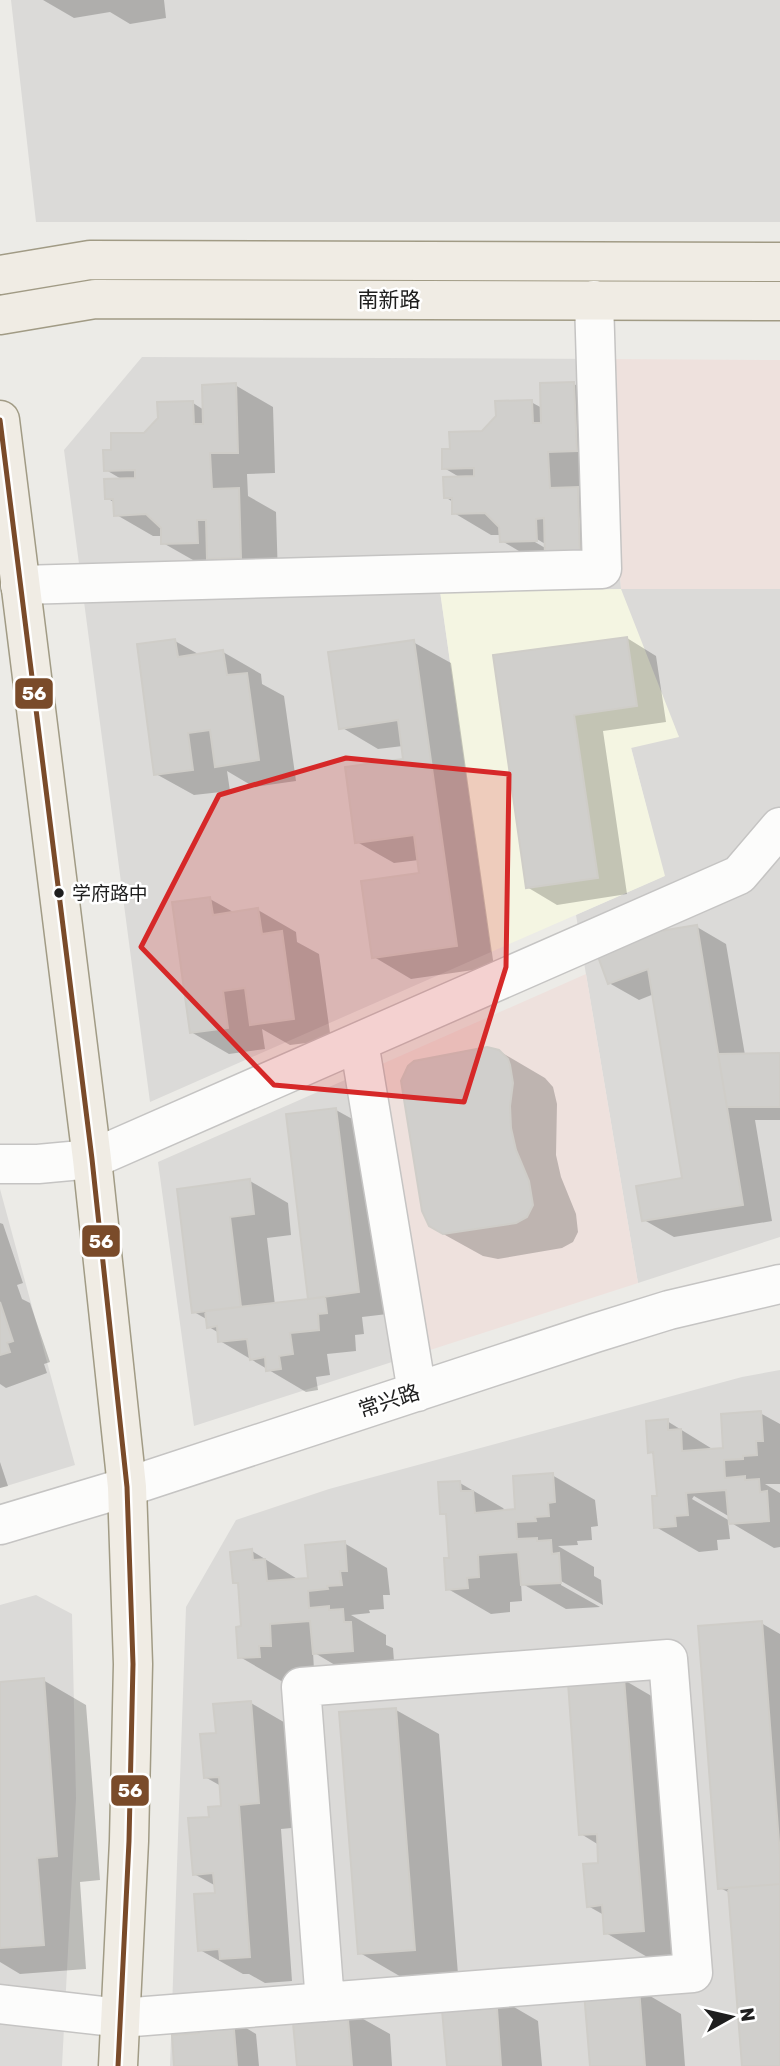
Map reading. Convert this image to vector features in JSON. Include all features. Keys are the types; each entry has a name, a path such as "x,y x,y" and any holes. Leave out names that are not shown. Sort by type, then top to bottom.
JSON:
{"main road":[{"name":"南新路","path":"0,275 90,260 780,262"},
{"name":"南新路","path":"0,315 95,299 780,301"},
{"path":"0,420 92,1159 127,1487 133,1664 130,1841 118,2066"}],"street":[{"path":"20,585 602,569 594,300"},
{"path":"0,1164 92,1159 739,875 780,827"},
{"path":"359,1042 417,1392"},
{"name":"常兴路","path":"0,1525 127,1487 668,1310 780,1284"},
{"path":"0,2004 121,2018 325,2002 693,1973 668,1658 301,1687 325,2002"}],"highlighted area":[{"path":"346,758 509,774 506,967 464,1102 274,1085 141,947 219,795"}],"shaded area":[{"path":"11,0 780,0 780,222 36,222"},
{"path":"142,357 605,359 621,589 780,589 780,1237 638,1283 576,915 664,876 631,747 679,736 440,591 491,952 150,1102 64,450"},
{"path":"605,359 780,360 780,589 621,589"},
{"path":"621,589 679,737 631,748 665,876 491,952 440,591"},
{"path":"586,974 638,1283 430,1350 382,1064"},
{"path":"345,1080 392,1362 194,1426 158,1162"},
{"path":"0,1189 75,1465 0,1488"},
{"path":"780,1370 780,2066 170,2066 186,1607 236,1520 329,1489 742,1377"},
{"path":"36,1595 72,1614 76,1798 62,2066 0,2066 0,1605"}],"building":[{"path":"574,382 577,451 548,452 550,488 578,487 580,556 545,558 544,518 536,519 537,541 500,542 499,527 485,513 452,514 452,498 444,498 443,477 474,476 474,468 442,469 442,449 450,449 449,432 482,431 496,416 495,401 532,400 533,423 541,423 540,383"},
{"path":"236,383 238,453 210,453 212,489 239,488 241,558 207,559 206,520 197,520 198,543 161,544 161,528 146,514 114,516 113,499 105,499 104,479 135,478 135,470 104,471 103,450 111,450 111,433 144,433 158,418 157,402 193,401 194,424 203,424 202,385"},
{"path":"627,637 637,706 574,715 598,878 526,888 493,655"},
{"path":"175,639 178,657 223,650 227,675 247,673 259,760 215,767 210,730 188,733 193,770 154,775 137,644"},
{"path":"414,640 457,946 372,958 361,881 419,873 414,835 355,843 345,767 403,759 398,720 339,729 328,652"},
{"path":"210,897 213,915 258,908 262,934 282,931 294,1019 250,1025 245,988 223,991 228,1028 190,1033 172,902"},
{"path":"697,925 743,1205 642,1221 636,1186 682,1178 648,969 608,984 596,951 642,934"},
{"path":"487,1047 499,1050 510,1065 513,1083 511,1128 516,1150 529,1181 533,1205 527,1217 516,1223 443,1234 429,1226 422,1211 401,1081 408,1066 414,1061"},
{"path":"780,1053 780,1107 727,1107 718,1054"},
{"path":"336,1108 359,1292 308,1299 286,1114"},
{"path":"250,1179 254,1214 230,1217 241,1307 192,1313 177,1189"},
{"path":"325,1297 327,1313 318,1314 319,1330 290,1333 293,1354 279,1356 281,1369 266,1371 265,1357 250,1360 247,1339 218,1342 217,1326 207,1328 205,1311"},
{"path":"0,1302 13,1341 7,1343 10,1352 0,1355"},
{"path":"761,1411 763,1441 756,1441 757,1455 724,1460 725,1478 745,1476 745,1480 759,1479 760,1492 767,1491 769,1521 729,1524 726,1490 686,1493 688,1515 675,1516 676,1526 654,1528 652,1496 657,1496 653,1452 648,1453 646,1421 668,1419 668,1430 681,1429 682,1451 723,1448 721,1414"},
{"path":"553,1473 555,1502 548,1503 549,1516 535,1517 536,1521 516,1522 517,1539 551,1540 552,1554 559,1553 561,1583 521,1585 518,1552 478,1555 479,1577 467,1578 468,1588 446,1590 444,1558 449,1558 446,1514 440,1514 438,1482 460,1481 461,1491 473,1491 475,1513 515,1509 513,1476"},
{"path":"345,1541 347,1571 340,1571 342,1585 308,1591 309,1608 329,1606 329,1610 343,1609 344,1622 351,1622 353,1651 313,1654 310,1621 270,1624 271,1646 259,1646 260,1657 238,1658 236,1627 241,1626 238,1583 233,1583 230,1552 252,1549 253,1560 265,1559 267,1581 308,1578 305,1545"},
{"path":"762,1621 780,1884 718,1889 698,1626"},
{"path":"44,1678 57,1856 37,1858 44,1945 0,1948 0,1682"},
{"path":"624,1678 644,1931 604,1934 602,1905 587,1907 583,1864 598,1863 597,1834 579,1835 568,1683"},
{"path":"251,1701 259,1803 239,1805 250,1957 220,1959 219,1949 198,1951 194,1894 215,1893 213,1873 193,1875 188,1818 209,1817 208,1807 221,1806 219,1777 204,1778 200,1734 216,1733 213,1704"},
{"path":"396,1708 415,1950 358,1954 339,1712"},
{"path":"780,1884 780,2066 742,2066 728,1888"},
{"path":"639,1988 645,2066 590,2066 584,1992"},
{"path":"496,1994 501,2066 447,2066 441,1999"},
{"path":"347,2008 352,2066 297,2066 292,2012"},
{"path":"233,2018 237,2066 174,2066 172,2035 199,2033 199,2021"}],"transit line":[{"name":"56","path":"0,420 92,1159 127,1487 133,1664 129,1841 118,2066"}],"place":[{"name":"学府路中","path":"59,893"}]}
